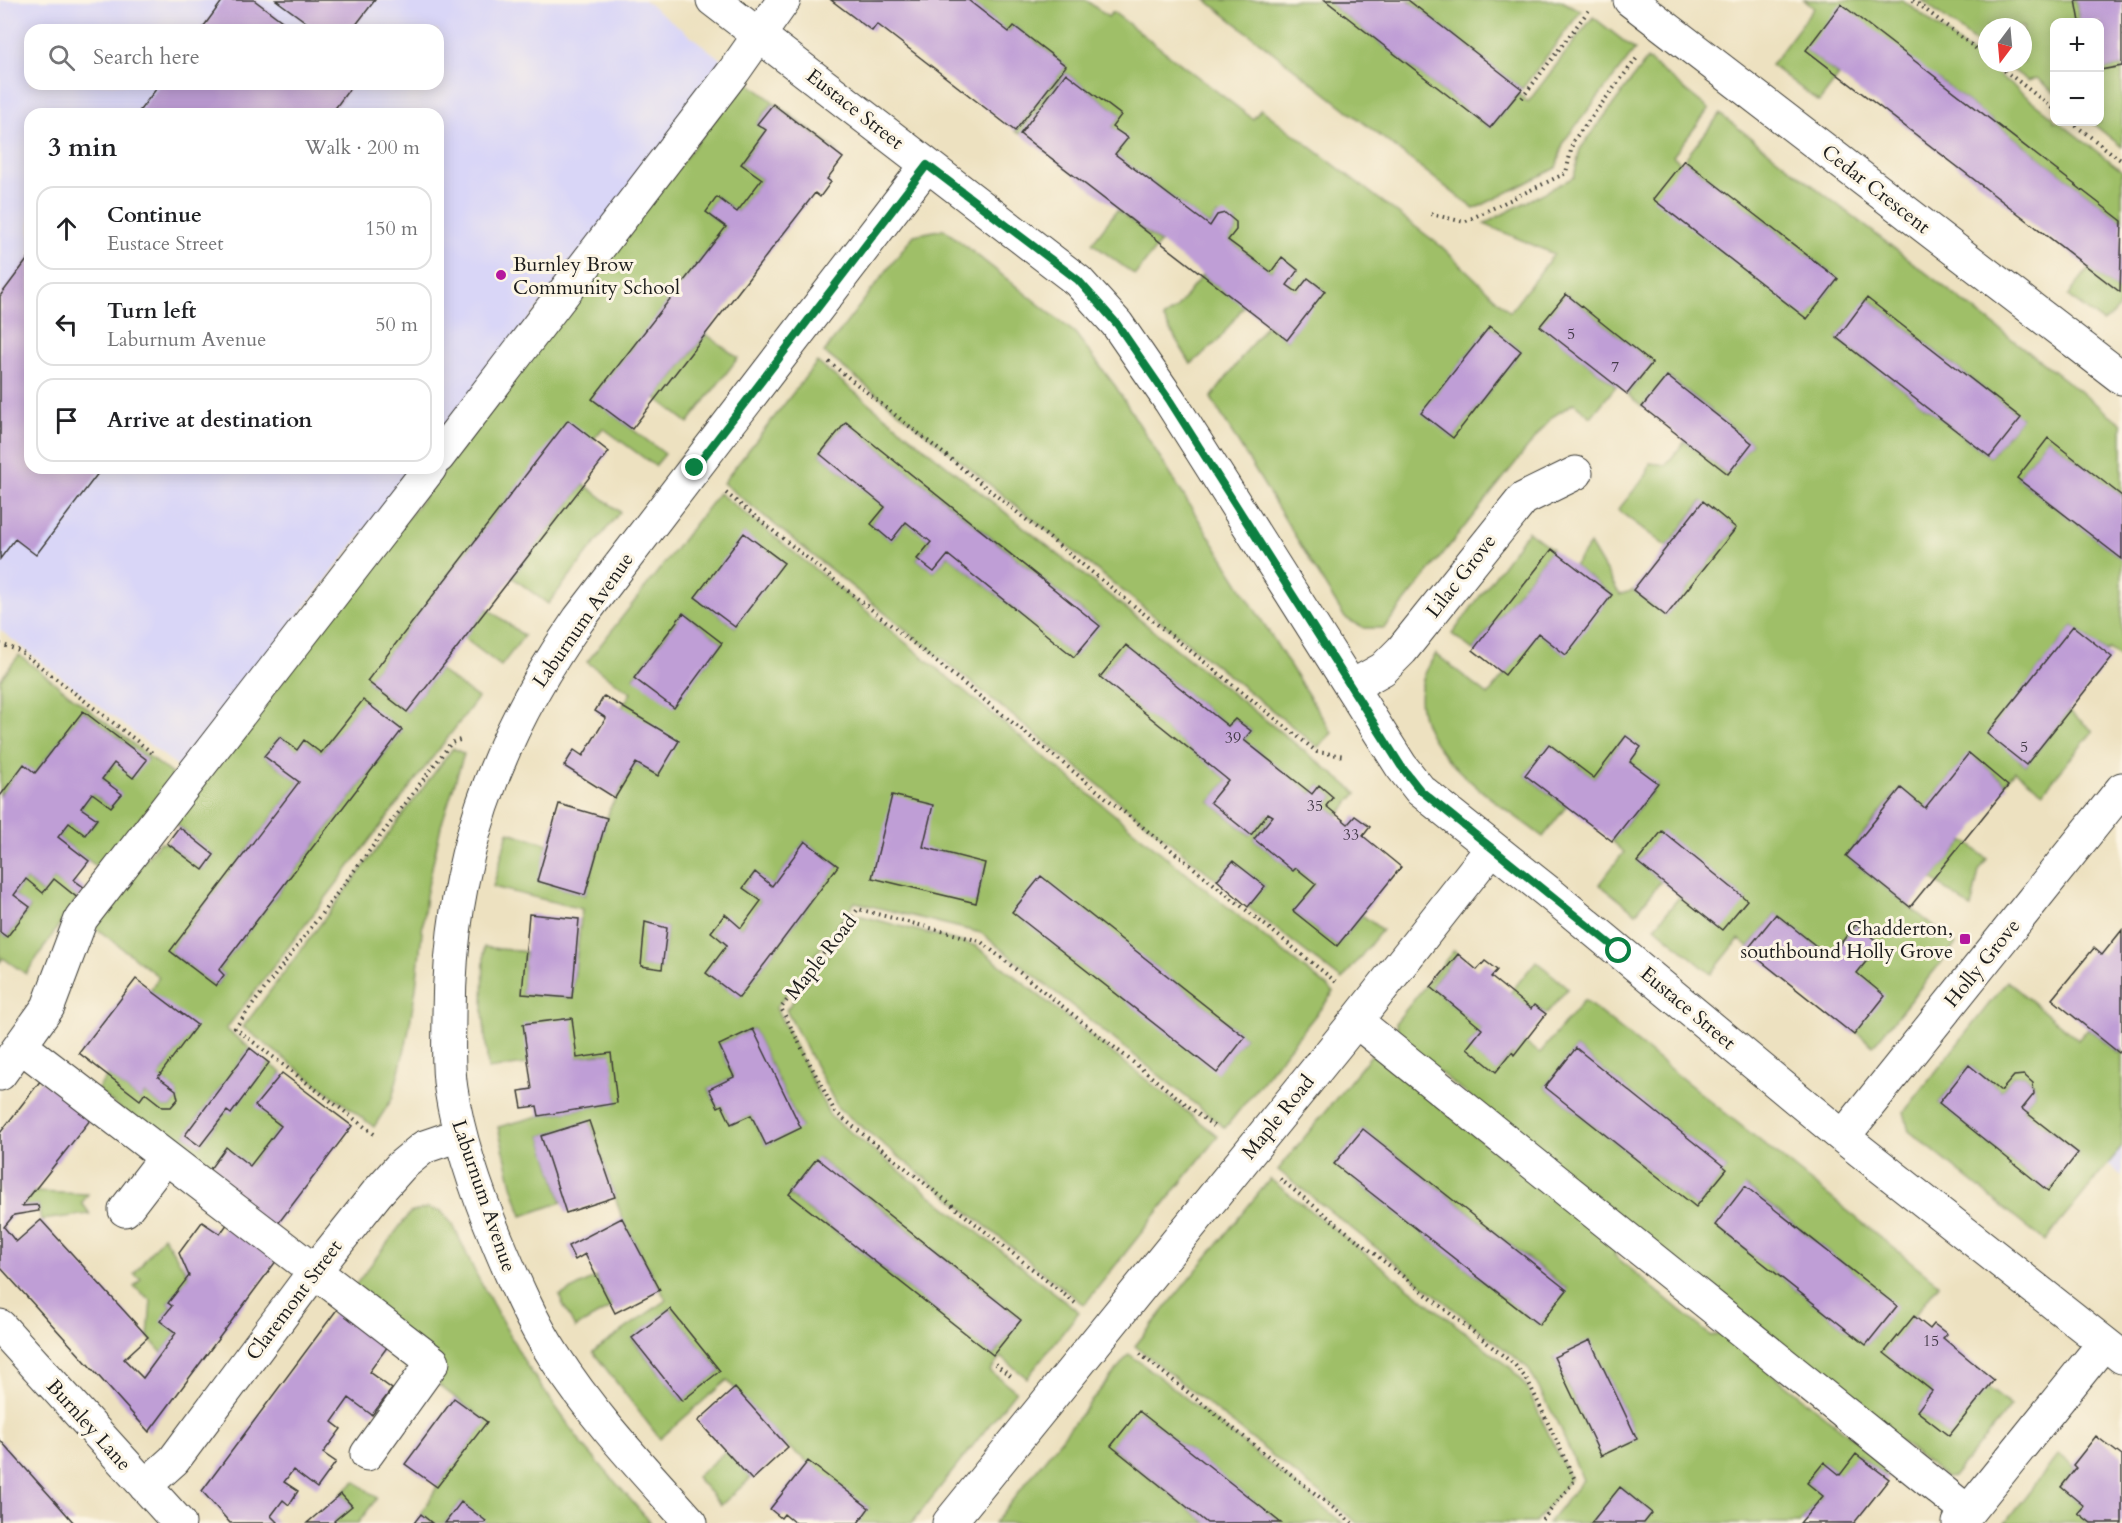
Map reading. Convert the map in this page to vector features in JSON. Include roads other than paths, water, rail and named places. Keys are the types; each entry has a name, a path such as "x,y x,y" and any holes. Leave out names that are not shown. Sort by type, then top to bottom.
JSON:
{"street":[{"name":"Eustace Street","path":"713,0 1078,280 1117,324 1170,401 1401,766 1420,790 1843,1137 2113,1350"},
{"path":"444,449 734,71 784,0"},
{"name":"Cedar Crescent","path":"1630,0 2122,378"},
{"name":"Laburnum Avenue","path":"691,1523 600,1421 552,1354 515,1285 484,1208 459,1135 450,1087 449,985 456,914 474,828 490,781 516,721 548,663 579,619 927,165"},
{"name":"Lilac Grove","path":"1351,687 1383,669 1402,650 1523,499 1576,473"},
{"path":"0,1074 48,1007 81,920 425,474"},
{"name":"Holly Grove","path":"1843,1137 2122,789"},
{"name":"Maple Road","path":"949,1523 1356,1021 1491,848"},
{"path":"1356,1021 1963,1518 2113,1350"},
{"path":"21,1046 433,1362 367,1454"},
{"name":"Claremont Street","path":"146,1486 174,1460 314,1272 401,1166 424,1147 459,1135"},
{"path":"125,1210 165,1158"},
{"name":"Burnley Lane","path":"0,1326 179,1523"}],"place":[{"name":"Burnley Brow Community School","path":"501,275"},
{"name":"Chadderton, southbound Holly Grove","path":"1965,939"}]}
